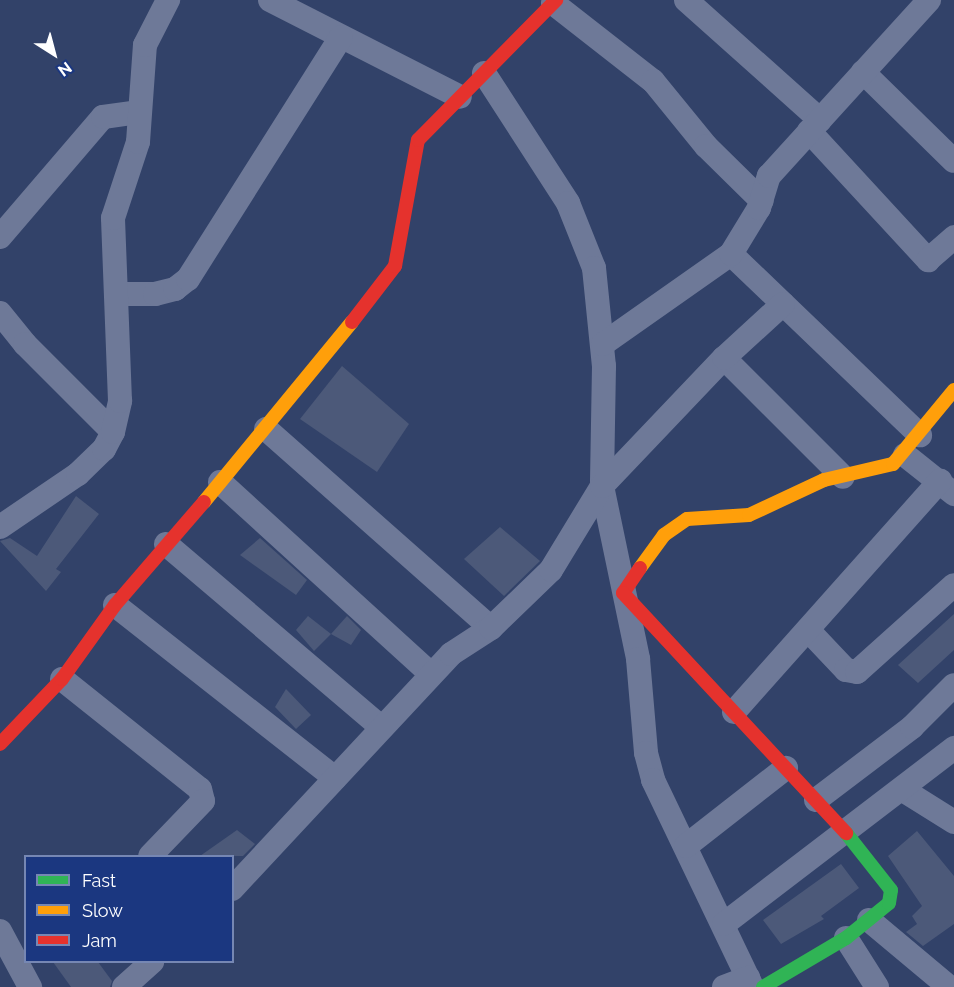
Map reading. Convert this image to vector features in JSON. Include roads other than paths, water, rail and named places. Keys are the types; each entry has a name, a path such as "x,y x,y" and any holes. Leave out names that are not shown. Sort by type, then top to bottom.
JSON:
{"street":[{"path":"0,527 78,474 104,449 113,432 120,401 113,218 134,161 141,112 146,45 168,0"},
{"path":"270,0 460,97"},
{"path":"686,0 815,126 928,260 954,237"},
{"path":"603,344 731,254 762,201 769,176 928,0"},
{"path":"0,744 62,679 115,605 266,429 394,266 418,140 435,117 460,97 484,73 546,5 653,81 706,146 762,201"},
{"path":"116,294 154,294 175,289 188,279 341,37"},
{"path":"863,72 954,160"},
{"path":"484,73 568,203 594,267 603,344 602,486 622,594 638,658 646,753 686,846 754,984"},
{"path":"0,237 103,117 141,112"},
{"path":"731,254 920,435"},
{"path":"234,887 451,654 491,628 551,570 602,486 724,358 783,304"},
{"path":"0,313 25,344 113,432"},
{"path":"724,358 843,477"},
{"path":"622,594 664,535 687,519 749,515 824,480 882,468 905,455 954,390"},
{"path":"266,429 491,628"},
{"path":"734,712 808,630 947,488 905,455"},
{"path":"220,482 431,674"},
{"path":"165,544 381,727"},
{"path":"808,630 846,670 857,672 954,585"},
{"path":"622,594 846,833 891,890 889,903 846,938 754,984 724,987"},
{"path":"115,605 335,778"},
{"path":"62,679 200,789 203,801 151,855"},
{"path":"816,800 912,727 954,685"},
{"path":"724,924 903,790 954,748"},
{"path":"686,846 786,768"},
{"path":"903,790 954,822"},
{"path":"869,920 949,987"},
{"path":"0,931 31,974"},
{"path":"846,938 877,987"},
{"path":"124,987 151,963"}]}
